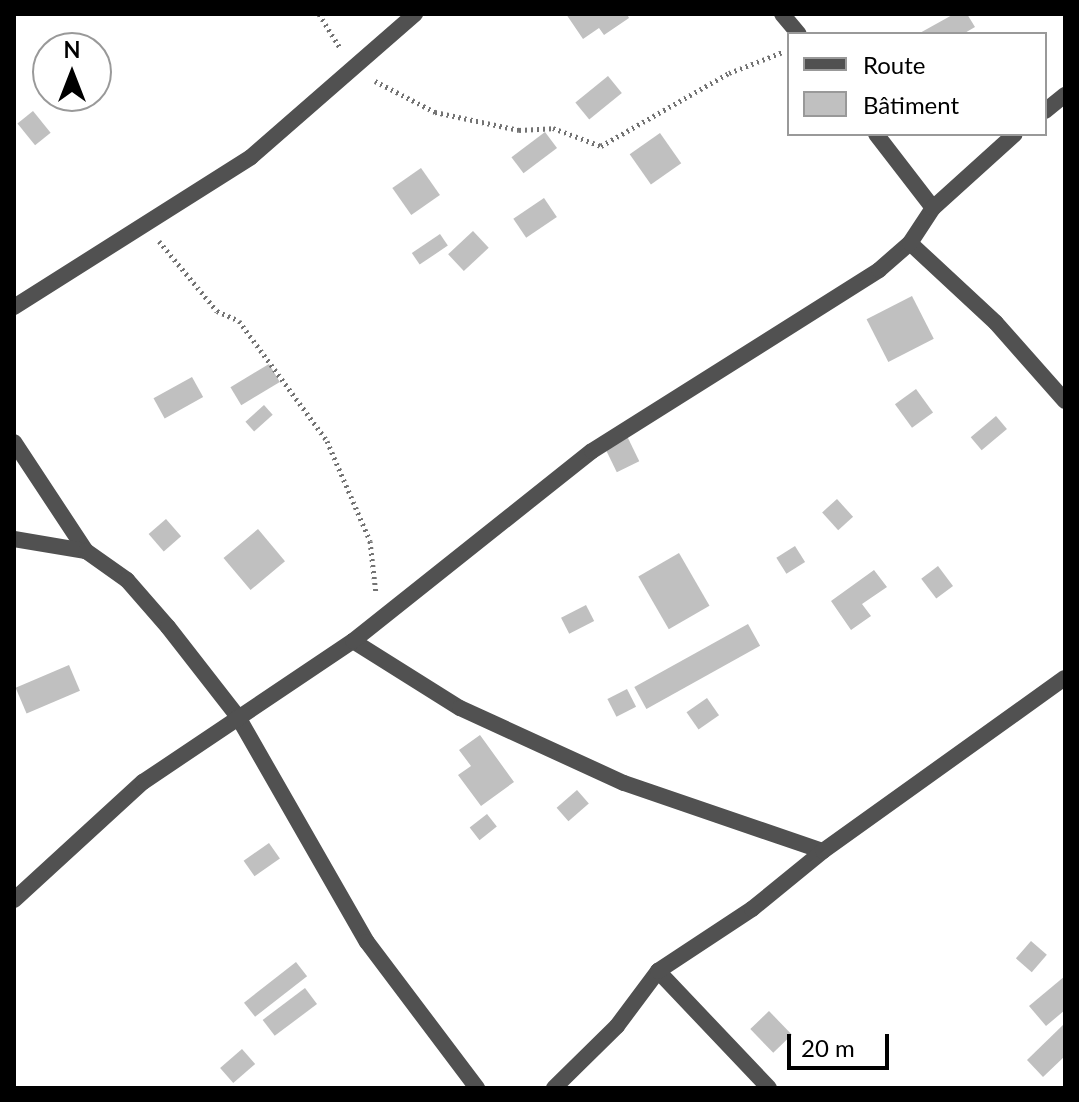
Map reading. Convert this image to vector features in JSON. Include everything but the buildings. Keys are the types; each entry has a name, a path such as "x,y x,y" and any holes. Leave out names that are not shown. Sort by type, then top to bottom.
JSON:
{"street":[{"path":"14,307 143,222 251,157 356,71 415,14"},
{"path":"782,14 797,32"},
{"path":"1047,109 1065,95"},
{"path":"878,136 933,208"},
{"path":"14,900 143,782 353,641 378,618 592,451 879,270 910,243 933,208 1013,136"},
{"path":"910,243 996,323 1065,401"},
{"path":"14,442 86,551 127,580 238,717 367,942 477,1088"},
{"path":"14,539 86,551"},
{"path":"353,641 460,708 624,783 823,851"},
{"path":"554,1088 617,1026 658,971 752,909 823,851 1065,678"},
{"path":"658,971 769,1088"}],"path":[{"path":"319,14 356,71 435,112 519,130 553,128 601,146 729,73 787,51"},
{"path":"143,222 217,311 239,321 327,441 370,541 378,618"}]}
